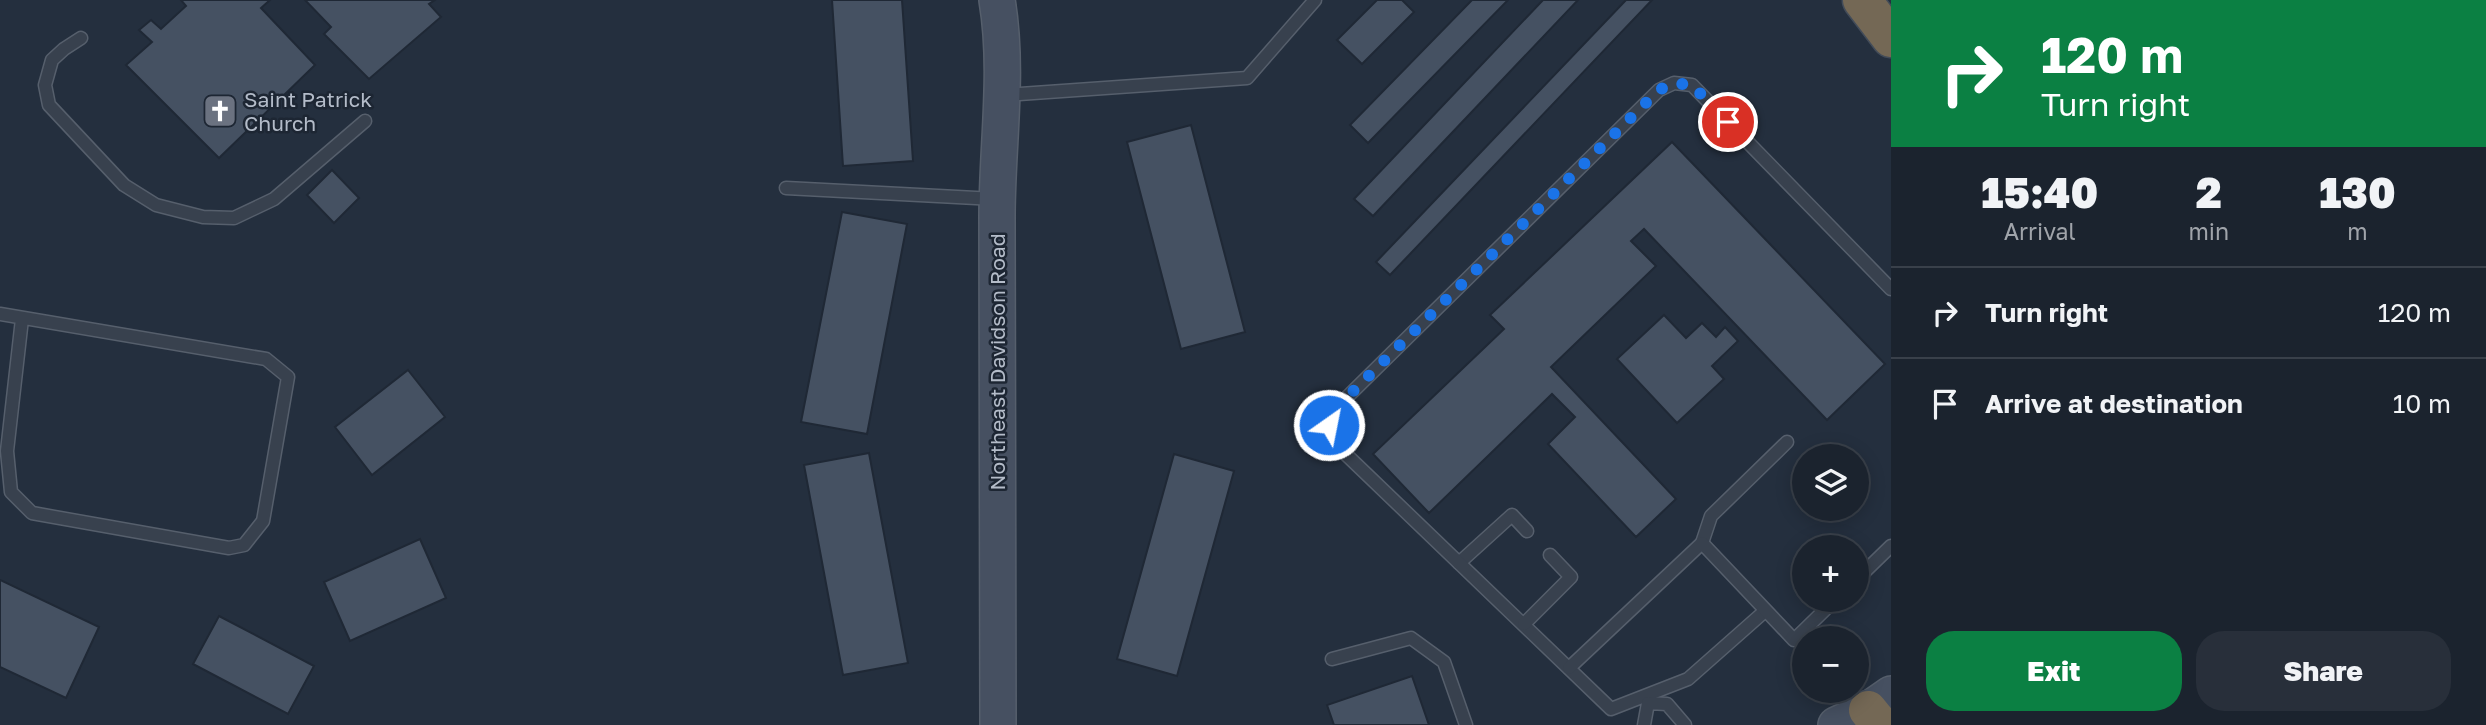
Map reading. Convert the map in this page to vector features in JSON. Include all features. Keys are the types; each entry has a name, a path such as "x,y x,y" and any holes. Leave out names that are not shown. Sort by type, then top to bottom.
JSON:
{"highway":[{"path":"1862,0 1891,38"}],"street":[{"name":"Northeast Davidson Road","path":"997,0 1000,19 1001,96 997,199 998,725"}],"lane":[{"path":"1001,96 1247,78 1315,0"},
{"path":"82,38 52,60 46,85 49,105 124,185 156,205 203,217 234,218 274,199 365,121"},
{"path":"1765,611 1688,678 1645,699 1611,709 1332,441 1329,425 1334,410 1659,90 1674,83 1692,85 1891,289"},
{"path":"786,188 997,199"},
{"path":"0,314 266,359 288,377 263,521 244,545 229,548 32,513 11,492 7,451 22,319"},
{"path":"1569,668 1702,543 1712,516 1787,442"},
{"path":"1460,563 1511,515 1527,531"},
{"path":"1702,543 1794,639 1822,612"},
{"path":"1869,567 1891,546"},
{"path":"1524,624 1571,577 1550,555"},
{"path":"1332,659 1411,638 1444,662 1466,725"},
{"path":"1644,725 1645,699"},
{"path":"1645,699 1667,704 1685,725"}],"building":[{"name":"Saint Patrick Church","path":"181,0 270,0 261,8 315,65 219,158 126,65 152,42 139,30 151,20 161,29 186,6"},
{"path":"305,0 435,0 429,4 441,17 369,79 324,34 331,27"},
{"path":"832,0 902,0 913,161 843,166"},
{"path":"1377,0 1402,0 1414,12 1362,64 1337,40"},
{"path":"1472,0 1508,0 1368,143 1350,125"},
{"path":"1543,0 1578,0 1373,216 1354,199"},
{"path":"1626,0 1652,0 1390,275 1376,262"},
{"path":"1191,125 1245,332 1181,349 1127,142"},
{"path":"1672,142 1885,364 1827,420 1644,229 1631,241 1656,266 1551,367 1676,499 1636,537 1548,444 1575,417 1552,394 1429,513 1373,454 1504,329 1490,315"},
{"path":"332,170 359,198 334,223 307,195"},
{"path":"842,212 907,224 867,434 801,422"},
{"path":"1664,315 1686,338 1702,323 1716,337 1725,327 1738,341 1712,366 1724,379 1677,423 1617,359"},
{"path":"408,370 445,417 372,475 335,427"},
{"path":"869,453 908,663 843,675 804,465"},
{"path":"1174,454 1234,471 1177,676 1117,659"},
{"path":"420,539 446,598 350,641 324,582"},
{"path":"0,580 99,627 66,698 0,667"},
{"path":"219,616 314,666 288,714 193,664"},
{"path":"1412,676 1429,725 1334,725 1327,705"}],"place":[{"name":"Saint Patrick Church","path":"220,111"}],"route":[{"path":"1329,425 1334,410 1659,90 1674,83 1692,85 1728,122"}]}
